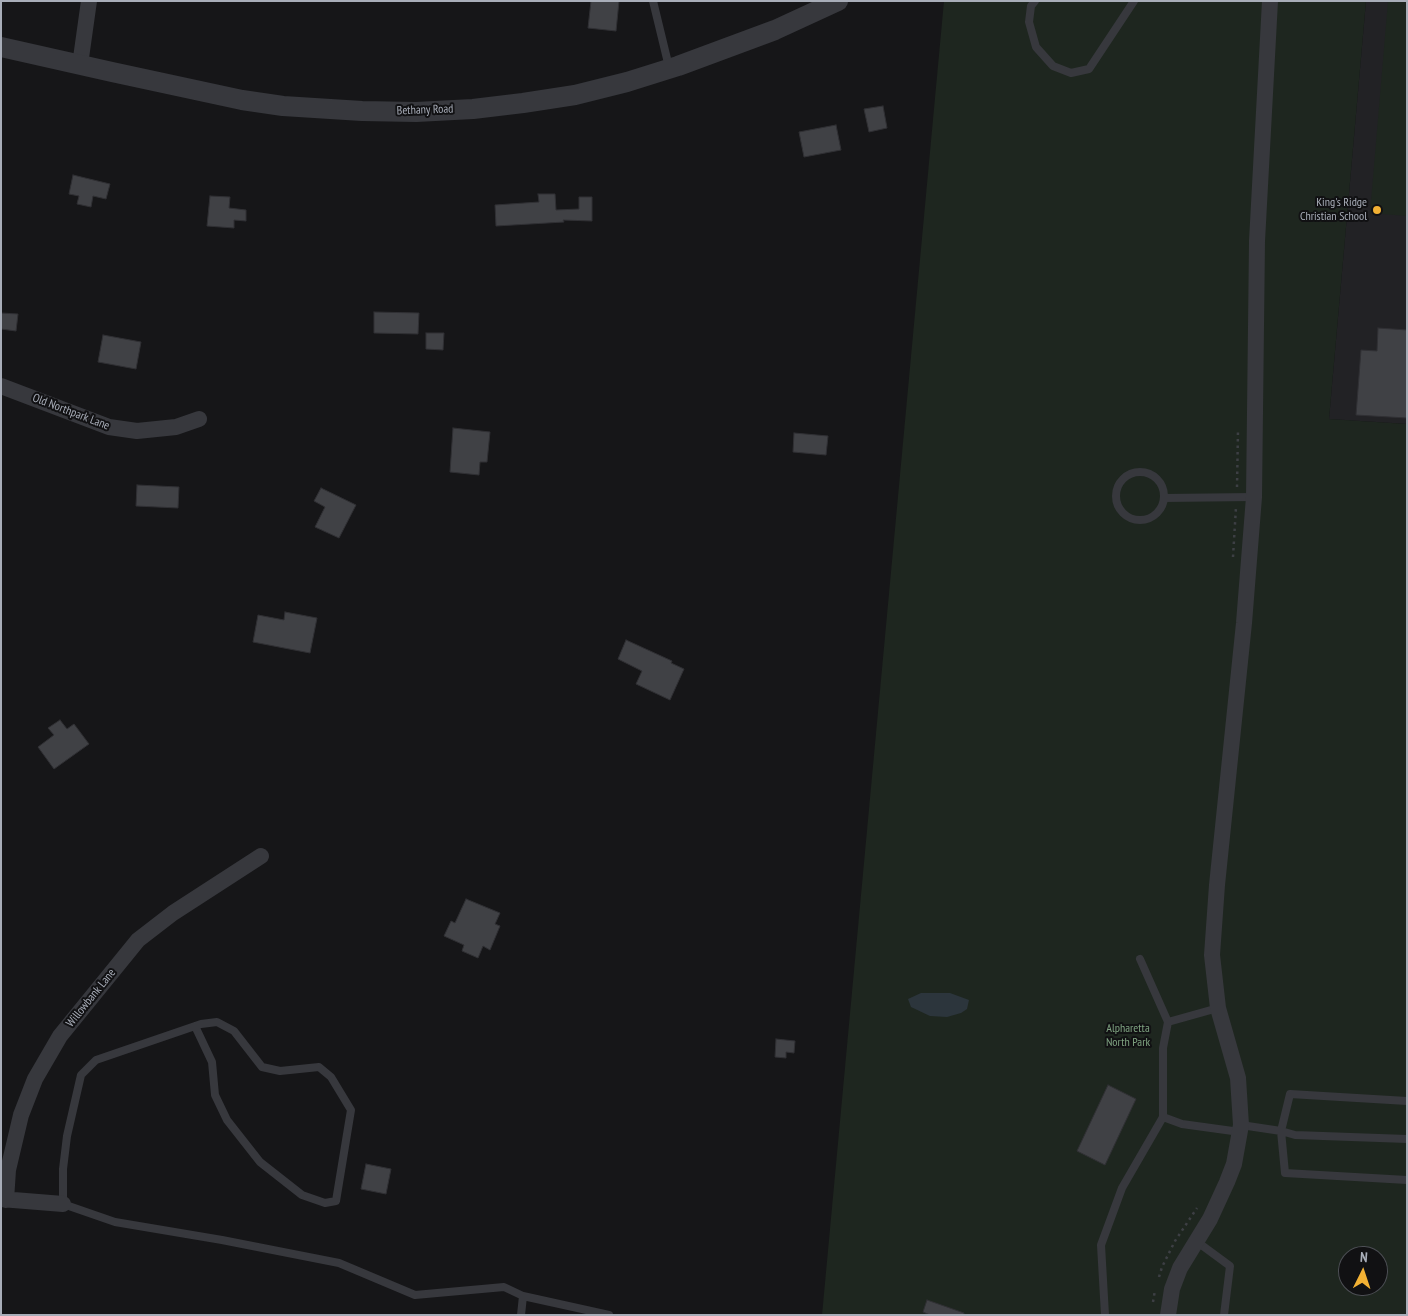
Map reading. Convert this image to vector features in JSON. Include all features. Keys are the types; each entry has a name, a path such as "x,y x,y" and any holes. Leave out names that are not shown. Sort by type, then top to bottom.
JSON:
{"street":[{"path":"80,65 89,1"},
{"path":"1168,1315 1172,1289 1180,1268 1210,1219 1227,1182 1234,1164 1241,1128 1238,1078 1218,1008 1212,955 1244,623 1254,497 1257,241 1270,1"},
{"name":"Bethany Road","path":"1,47 242,100 283,106 416,112 473,109 575,95 670,69 775,30 826,4"},
{"name":"Old Northpark Lane","path":"1,386 109,428 137,431 176,427 200,419"},
{"name":"Willowbank Lane","path":"4,1200 8,1170 21,1115 35,1079 60,1036 138,940 173,914 261,856"},
{"path":"4,1200 63,1204"}],"lane":[{"path":"653,1 670,69"},
{"path":"1035,1 1032,6 1029,22 1036,47 1053,66 1071,73 1089,69 1134,1"},
{"path":"1145,472 1161,484 1164,498 1163,504 1156,515 1142,520 1134,520 1120,510 1116,503 1115,494 1117,486 1128,474 1145,472"},
{"path":"1164,498 1254,497"},
{"path":"1105,1315 1101,1245 1122,1188 1163,1116 1163,1048 1168,1022 1140,959"},
{"path":"1168,1022 1218,1008"},
{"path":"196,1026 212,1062 215,1095 227,1120 260,1162 302,1195 326,1203 336,1201 351,1110 331,1077 319,1067 280,1071 262,1067 234,1031 217,1022 196,1026 96,1060 81,1075 67,1136 63,1169 63,1204 115,1222 222,1240 339,1263 415,1295 504,1288 523,1296 609,1315"},
{"path":"1407,1100 1290,1094 1282,1130 1285,1173 1407,1180"},
{"path":"1163,1116 1182,1124 1282,1130 1295,1134 1407,1139"},
{"path":"1196,1241 1230,1266 1224,1315"},
{"path":"521,1315 523,1296"}],"path":[{"path":"1232,565 1237,497 1238,430"},
{"path":"1152,1308 1162,1267 1175,1241 1198,1206"}],"shaded area":[{"name":"King's Ridge Christian School","path":"1366,1 1407,1 1407,424 1329,419"},
{"path":"921,993 950,993 969,1000 967,1009 947,1017 930,1016 911,1007 908,999"}],"green space":[{"name":"Alpharetta North Park","path":"944,1 1366,1 1329,419 1407,424 1407,1315 822,1315"},
{"path":"1388,1 1407,1 1407,216 1370,213"}],"building":[{"path":"591,1 619,1 616,31 588,28"},
{"path":"883,106 887,128 869,132 864,109"},
{"path":"836,125 841,150 804,157 799,132"},
{"path":"73,175 110,184 106,199 93,196 91,207 77,204 79,196 69,194"},
{"path":"538,194 555,194 556,210 579,209 579,197 592,197 592,221 563,220 564,222 496,226 495,205 539,202"},
{"path":"210,196 230,197 229,208 246,210 246,221 234,220 234,228 207,226"},
{"path":"374,312 419,313 418,334 374,333"},
{"path":"1,313 18,314 16,331 1,329"},
{"path":"1378,328 1407,330 1407,418 1356,415 1361,350 1377,351"},
{"path":"426,333 444,333 443,350 426,349"},
{"path":"103,335 141,342 136,369 98,362"},
{"path":"453,428 490,432 487,462 480,462 479,475 450,472"},
{"path":"794,433 828,436 826,455 793,452"},
{"path":"137,485 179,487 178,508 136,506"},
{"path":"321,488 356,505 339,538 315,527 325,507 314,501"},
{"path":"285,612 317,618 310,653 253,642 258,615 284,620"},
{"path":"626,640 672,661 671,663 684,669 670,700 636,684 642,671 618,659"},
{"path":"60,720 67,729 74,724 89,744 54,769 38,747 54,735 48,728"},
{"path":"466,899 500,913 495,924 500,926 490,950 483,946 478,958 462,951 464,945 444,936 451,921 455,923"},
{"path":"776,1039 795,1041 794,1053 786,1052 786,1058 775,1057"},
{"path":"1108,1085 1136,1099 1105,1165 1077,1151"},
{"path":"366,1164 391,1169 386,1194 361,1189"},
{"path":"927,1300 964,1313 964,1315 930,1315 923,1312"}],"place":[{"name":"King's Ridge Christian School","path":"1377,210"}]}
